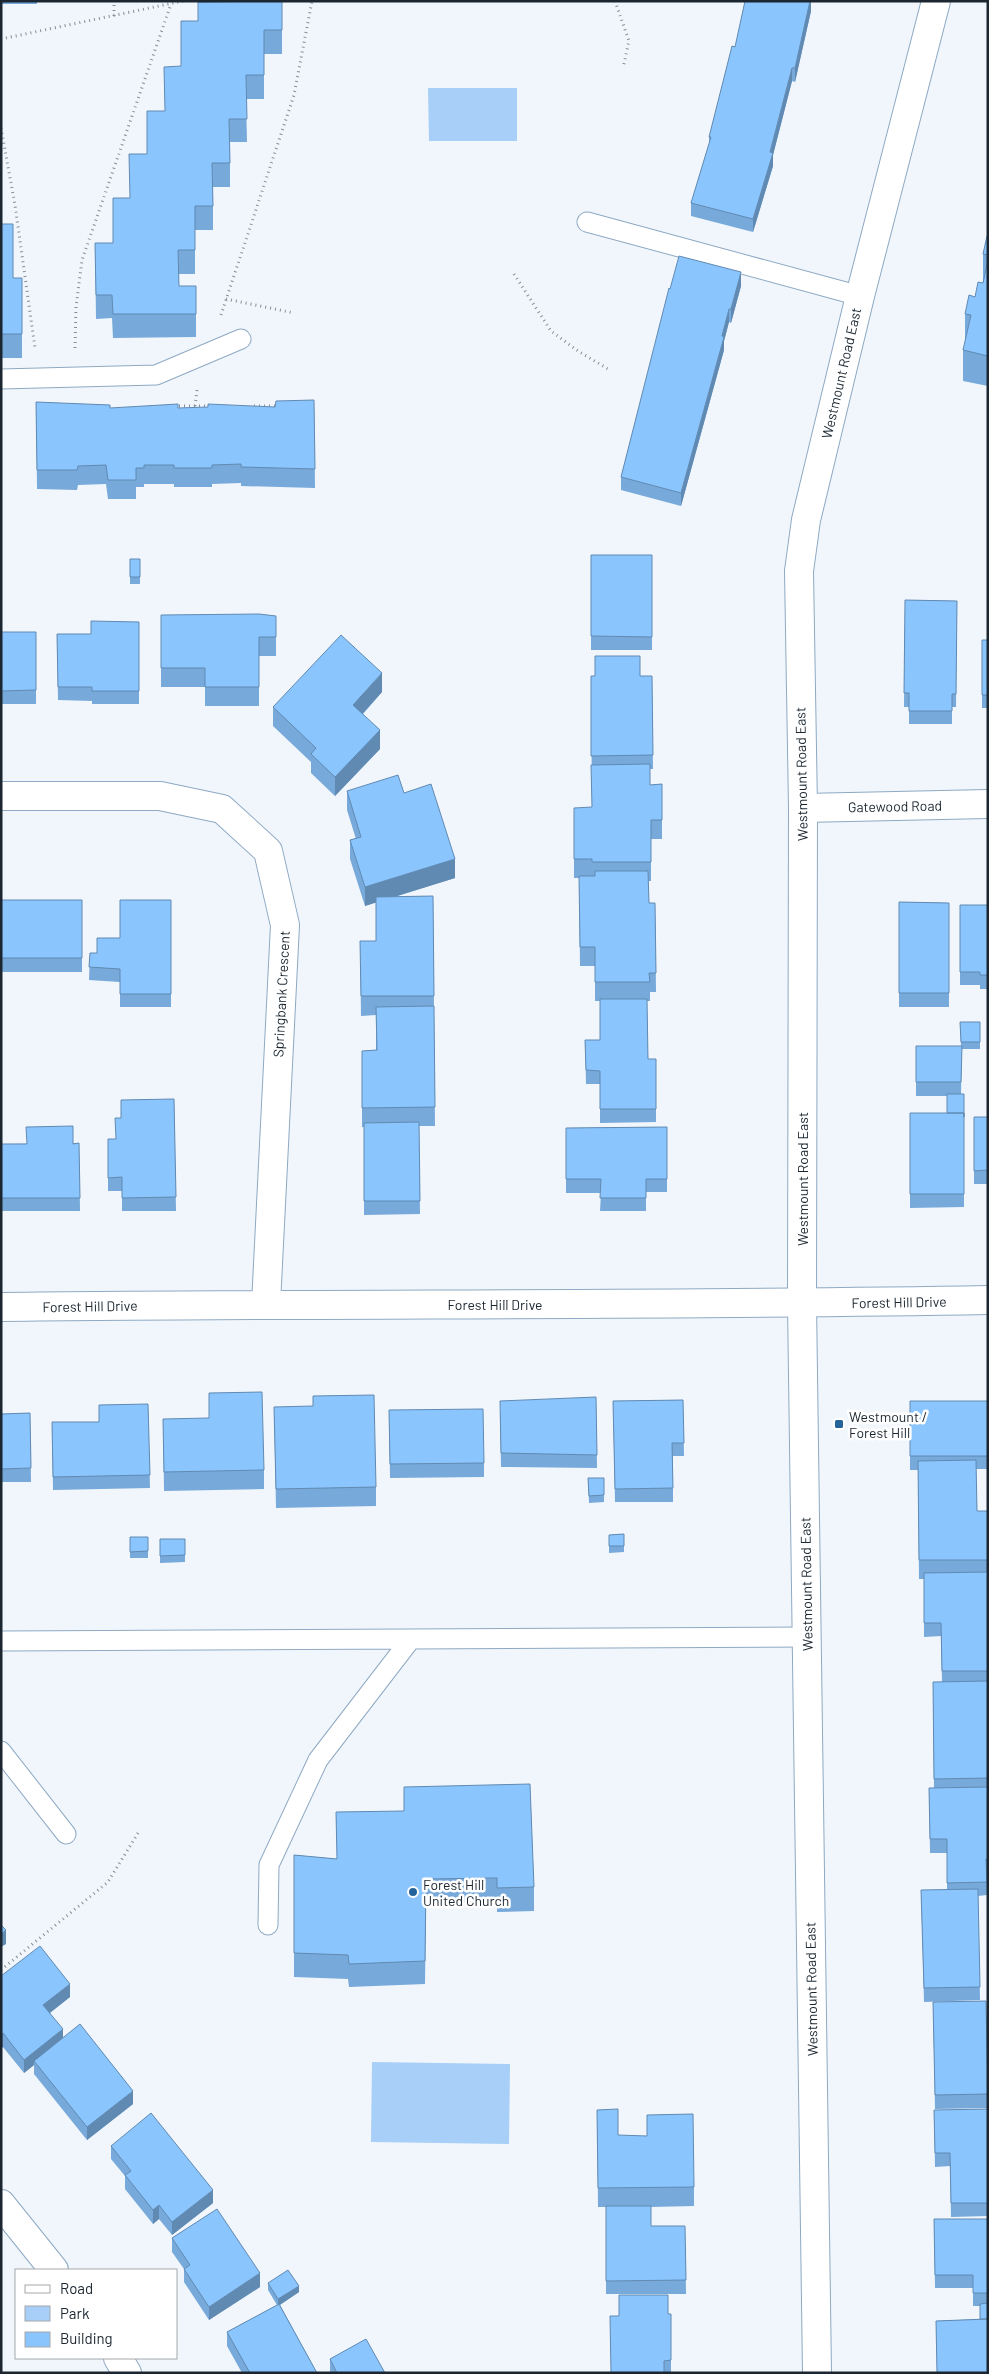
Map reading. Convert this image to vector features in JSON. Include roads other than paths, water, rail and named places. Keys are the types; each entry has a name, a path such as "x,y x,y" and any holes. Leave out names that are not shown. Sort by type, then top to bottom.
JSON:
{"main road":[{"name":"Westmount Road East","path":"817,2373 802,1303 803,808 799,571 806,520 860,296 936,1"},
{"name":"Springbank Crescent","path":"1,796 160,796 222,809 268,850 285,925 266,1304"},
{"name":"Gatewood Road","path":"803,808 988,804"},
{"name":"Forest Hill Drive","path":"1,1307 266,1304 802,1303 988,1300"},
{"path":"1,2204 53,2269"},
{"path":"119,2359 127,2373"}],"lane":[{"path":"587,222 860,296"},
{"path":"1,380 156,375 241,339"},
{"path":"1,1641 806,1637"},
{"path":"268,1926 269,1865 318,1760 411,1639"},
{"path":"1,1751 66,1834"}],"place":[{"name":"Westmount / Forest Hill","path":"839,1424"},
{"name":"Forest Hill United Church","path":"413,1892"}]}
